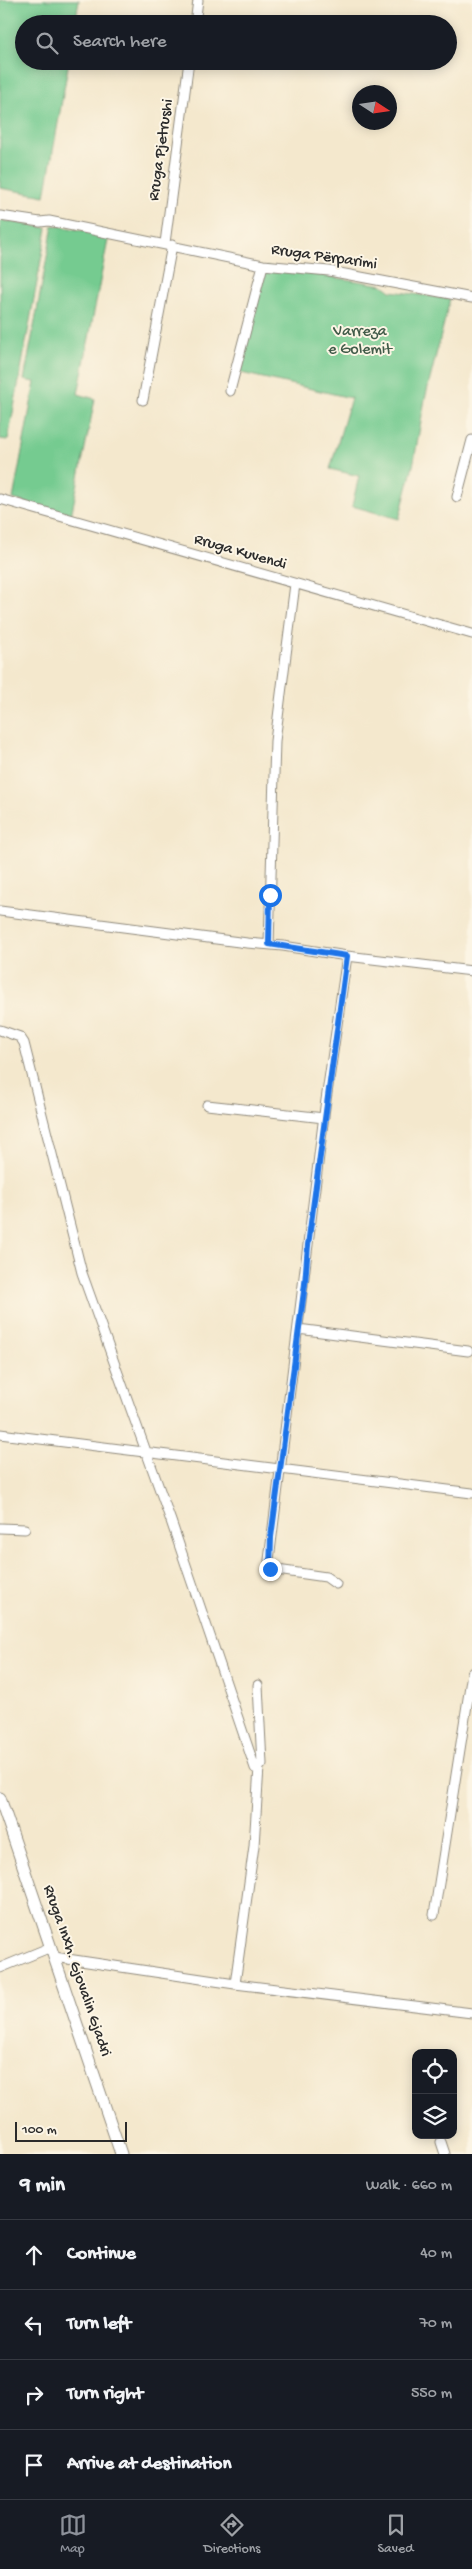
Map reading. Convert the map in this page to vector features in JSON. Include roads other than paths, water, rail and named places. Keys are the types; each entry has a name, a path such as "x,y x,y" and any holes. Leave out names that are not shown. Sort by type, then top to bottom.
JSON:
{"main road":[{"name":"Rruga Inxh. Gjovalin Gjadri","path":"0,1798 121,2154"}],"street":[{"path":"196,15 198,0"},
{"name":"Rruga Pjetrushi","path":"168,244 189,70"},
{"name":"Rruga Përparimi","path":"0,216 40,222 49,221 263,265 329,271 472,298"},
{"path":"143,400 168,244"},
{"path":"230,391 263,265"},
{"path":"457,497 472,440"},
{"name":"Rruga Kuvendi","path":"0,500 472,634"},
{"path":"269,944 275,741 295,584"},
{"path":"0,911 472,971"},
{"path":"336,1584 326,1577 270,1569 268,1560 324,1118 347,956"},
{"path":"0,1030 20,1037 24,1044 82,1273 146,1451 251,1763 255,1768 259,1767"},
{"path":"208,1105 324,1118"},
{"path":"298,1329 468,1351"},
{"path":"0,1434 472,1493"},
{"path":"0,1528 25,1529"},
{"path":"434,1915 470,1707 472,1673"},
{"path":"235,1984 254,1846 259,1767 262,1764 258,1685"},
{"path":"0,1968 52,1952 235,1984 472,2013"},
{"path":"441,2142 445,2154"}],"park label":[{"name":"Varreza e Golemit","path":"360,341"}]}
